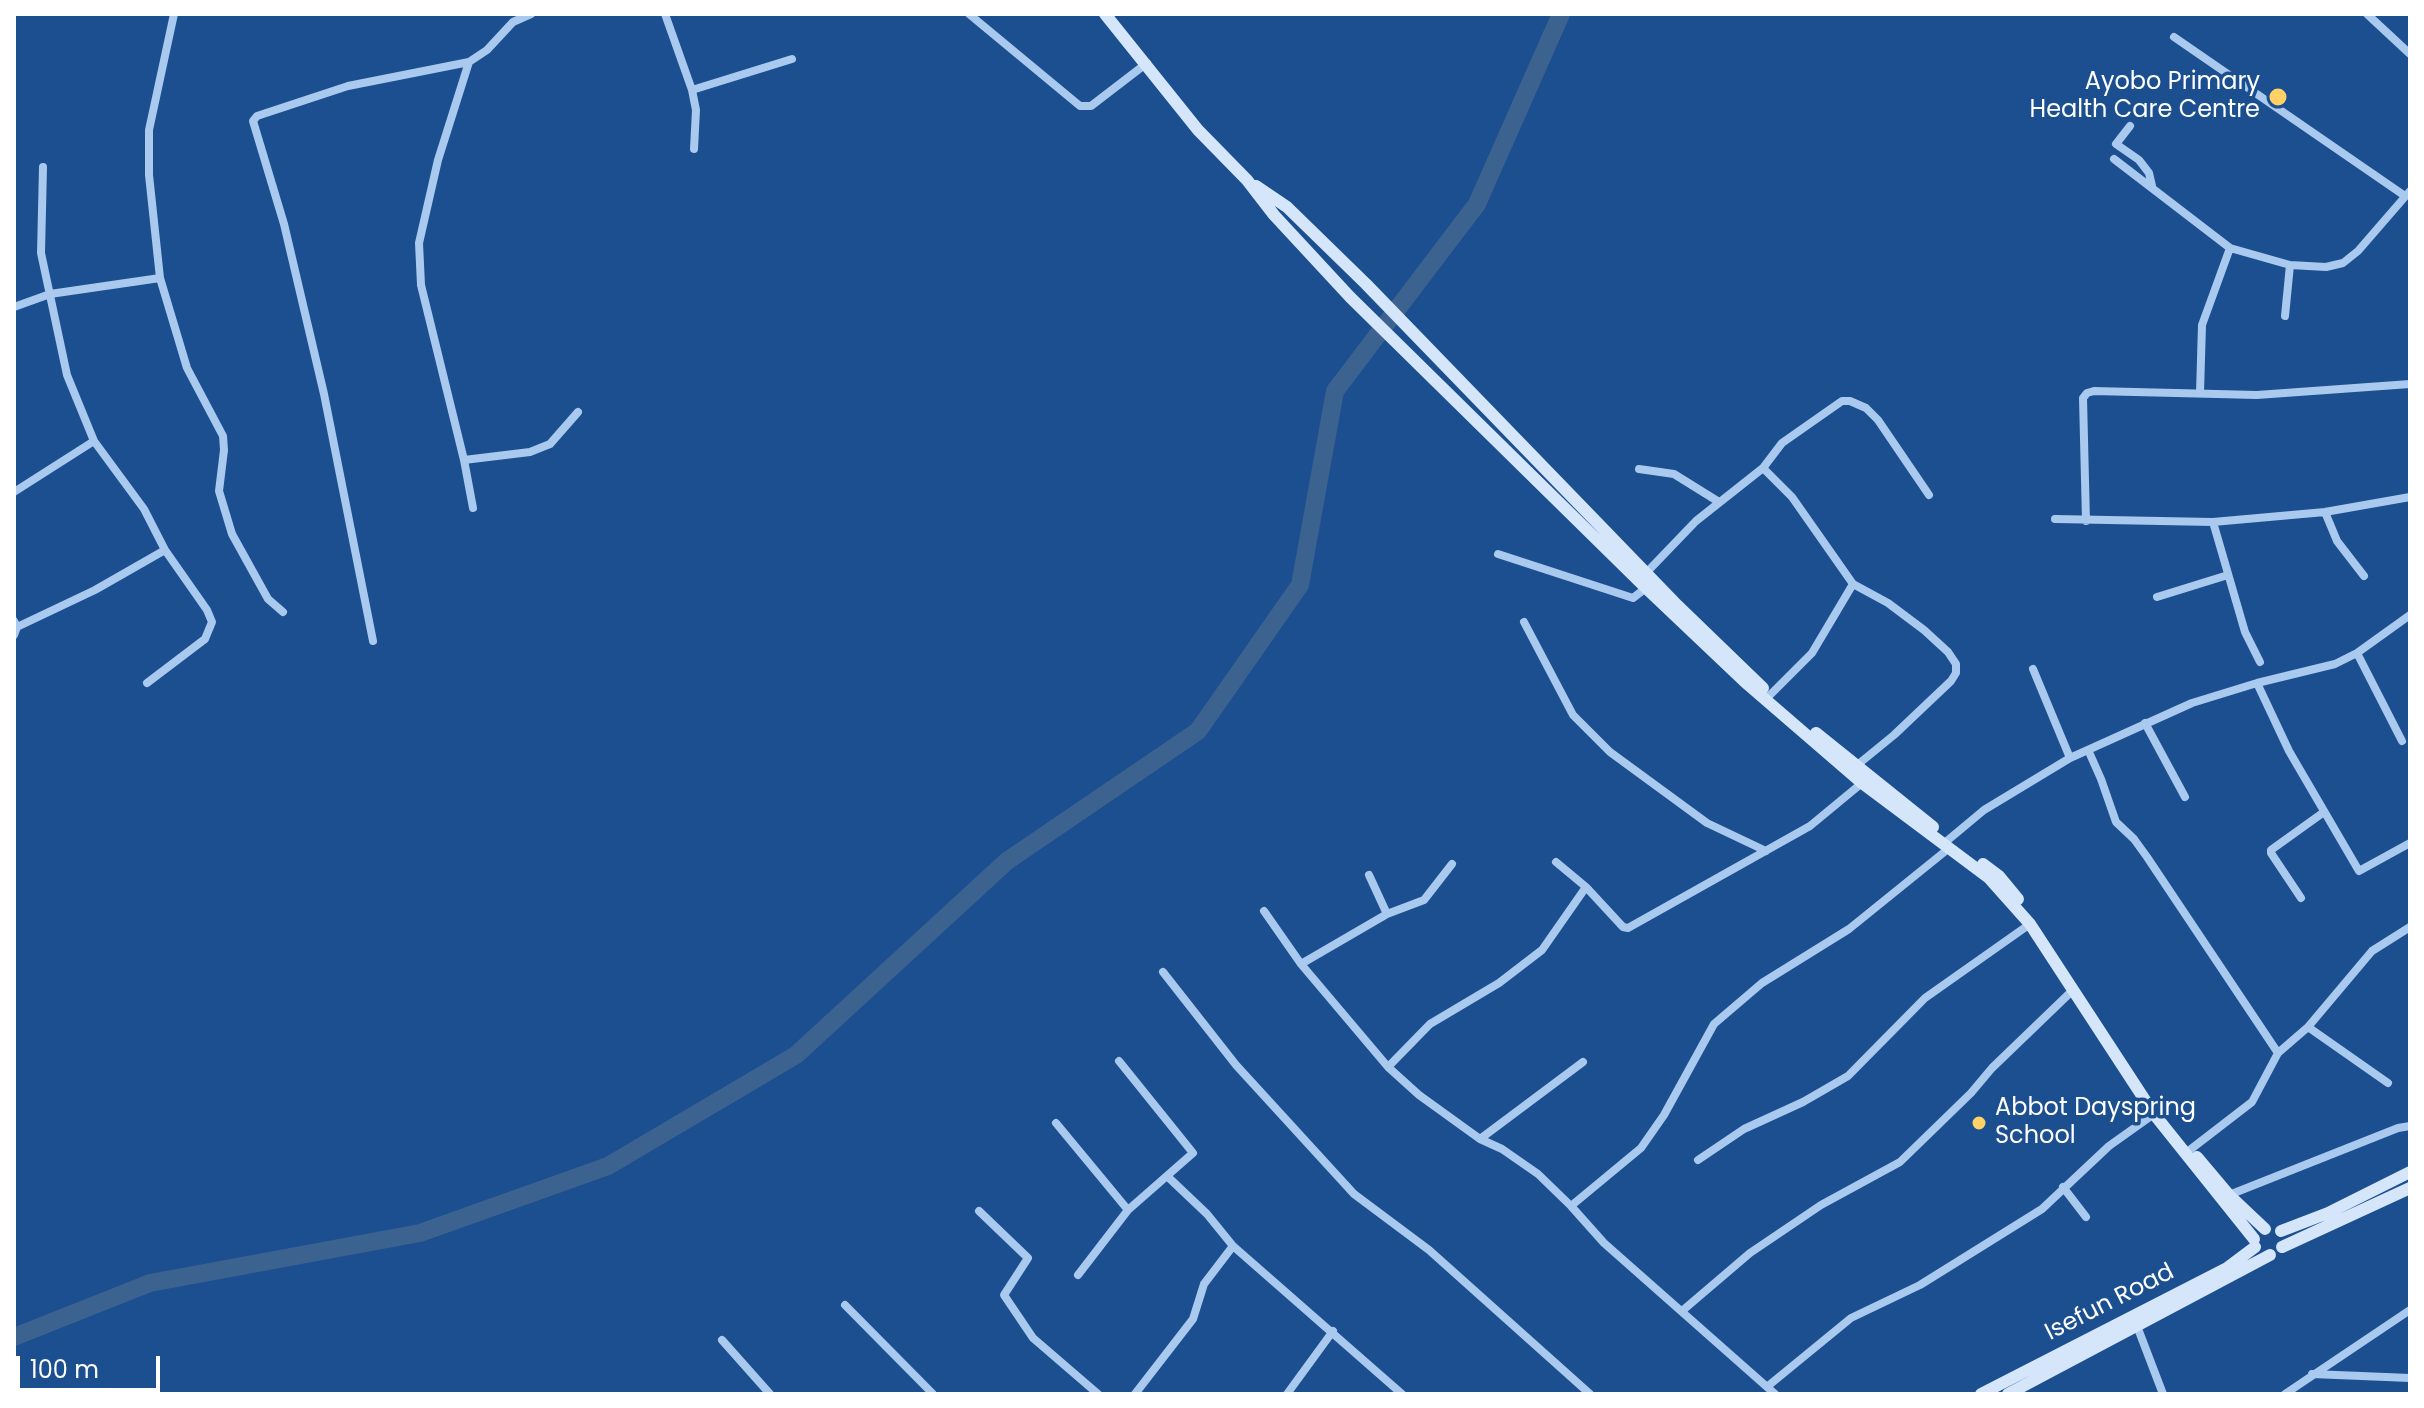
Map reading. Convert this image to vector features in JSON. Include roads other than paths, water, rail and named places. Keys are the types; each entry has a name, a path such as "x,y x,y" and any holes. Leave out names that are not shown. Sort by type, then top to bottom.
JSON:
{"street":[{"path":"174,14 149,130 149,175 160,278 187,368 223,436 219,491 232,534 268,599 283,612"},
{"path":"373,641 313,346 284,224 253,121 257,116 348,86 469,62 487,50 513,22 531,14"},
{"path":"665,14 692,90 696,110 694,149"},
{"path":"969,14 1080,106 1091,106 1147,63"},
{"path":"1105,14 1198,130 1247,180 1274,215 1350,297 1646,588 1745,682 1862,783 1999,876 2039,925 2150,1094 2191,1149 2229,1195 2265,1229 2274,1226 2281,1231 2284,1239 2282,1247"},
{"path":"2367,14 2410,54"},
{"path":"2114,159 2230,248 2290,265 2326,267 2343,263 2358,251 2408,194 2174,37"},
{"path":"692,90 792,59"},
{"path":"469,62 438,160 419,243 421,285 473,508"},
{"path":"2130,126 2116,144 2144,166 2152,187"},
{"path":"43,167 41,253 67,375 94,441 144,509 165,550 207,610 212,627 205,639 147,683"},
{"path":"1247,180 1287,207 1366,284 1770,695 1989,878 2030,924 2154,1114 2261,1253 2270,1255"},
{"path":"2200,393 2202,325 2230,248"},
{"path":"2285,316 2290,265"},
{"path":"14,307 50,294 160,278"},
{"path":"2086,521 2083,398 2094,391 2257,395 2410,384"},
{"path":"1647,572 1696,521 1763,468 1782,443 1842,401 1866,408 1878,420 1929,495"},
{"path":"464,460 530,452 550,444 578,412"},
{"path":"14,492 94,441"},
{"path":"1763,468 1792,497 1853,584 1888,603 1924,630 1956,664 1956,673 1951,681 1856,766"},
{"path":"1639,469 1674,474 1719,502"},
{"path":"2055,519 2213,522 2325,512 2410,497"},
{"path":"2325,512 2337,541 2364,576"},
{"path":"2213,522 2245,632 2260,662"},
{"path":"15,628 95,590 165,550"},
{"path":"1498,554 1633,598 1646,588"},
{"path":"2157,597 2228,575"},
{"path":"1770,695 1812,653 1853,584"},
{"path":"1571,1206 1641,1148 1664,1115 1714,1024 1762,983 1849,929 1984,810 2070,758 2192,703 2257,683 2310,672 2357,653 2410,615"},
{"path":"1524,622 1573,715 1610,752 1707,823 1766,851"},
{"path":"2357,653 2402,741"},
{"path":"2033,669 2070,758"},
{"path":"2257,683 2289,751 2359,871 2410,843"},
{"path":"2145,723 2185,797"},
{"path":"2089,752 2116,822 2147,857 2278,1053"},
{"path":"1556,862 1586,887 1623,927 1628,928 1810,826 1862,783"},
{"path":"2301,898 2271,850 2324,812"},
{"path":"1301,964 1387,914 1424,900 1452,864"},
{"path":"1369,875 1387,914"},
{"path":"1388,1067 1430,1024 1499,983 1542,950 1586,887"},
{"path":"1264,911 1301,964 1388,1067 1419,1095 1480,1139 1502,1149 1538,1174 1604,1243 1775,1394"},
{"path":"1698,1160 1744,1129 1803,1102 1848,1076 1925,998 2030,924"},
{"path":"2191,1149 2252,1102 2278,1053 2308,1027 2372,951 2410,927"},
{"path":"1163,972 1262,1095 1354,1194 1429,1250 1590,1394"},
{"path":"1682,1311 1750,1253 1821,1205 1900,1162 2073,990"},
{"path":"2308,1027 2388,1083"},
{"path":"1078,1275 1128,1210 1193,1153 1119,1061"},
{"path":"1480,1139 1583,1062"},
{"path":"1768,1386 1851,1318 1920,1285 2042,1209 2109,1146 2154,1114"},
{"path":"1056,1123 1128,1210"},
{"path":"2229,1195 2398,1128 2410,1126"},
{"path":"2281,1231 2328,1213 2410,1172"},
{"path":"1167,1176 1207,1214 1233,1246 1402,1394"},
{"path":"2063,1187 2086,1217"},
{"name":"Isefun Road","path":"2008,1394 2278,1252 2282,1247 2410,1188"},
{"path":"979,1211 1028,1258 1004,1295 1033,1338 1098,1394"},
{"name":"Isefun Road","path":"1981,1394 2227,1268 2255,1243 2257,1231 2265,1226 2265,1229"},
{"path":"1135,1394 1193,1319 1204,1284 1233,1246"},
{"path":"845,1305 933,1394"},
{"path":"2285,1394 2410,1310"},
{"path":"2137,1326 2163,1394"},
{"path":"1287,1394 1333,1331"},
{"path":"722,1340 770,1394"},
{"path":"2312,1374 2410,1378"}],"waterway":[{"path":"14,1337 150,1283 420,1233 608,1166 796,1055 1007,861 1198,731 1300,585 1335,391 1477,204 1561,14"}],"place":[{"name":"Ayobo Primary Health Care Centre","path":"2278,97"},
{"name":"Abbot Dayspring School","path":"1979,1123"}]}
